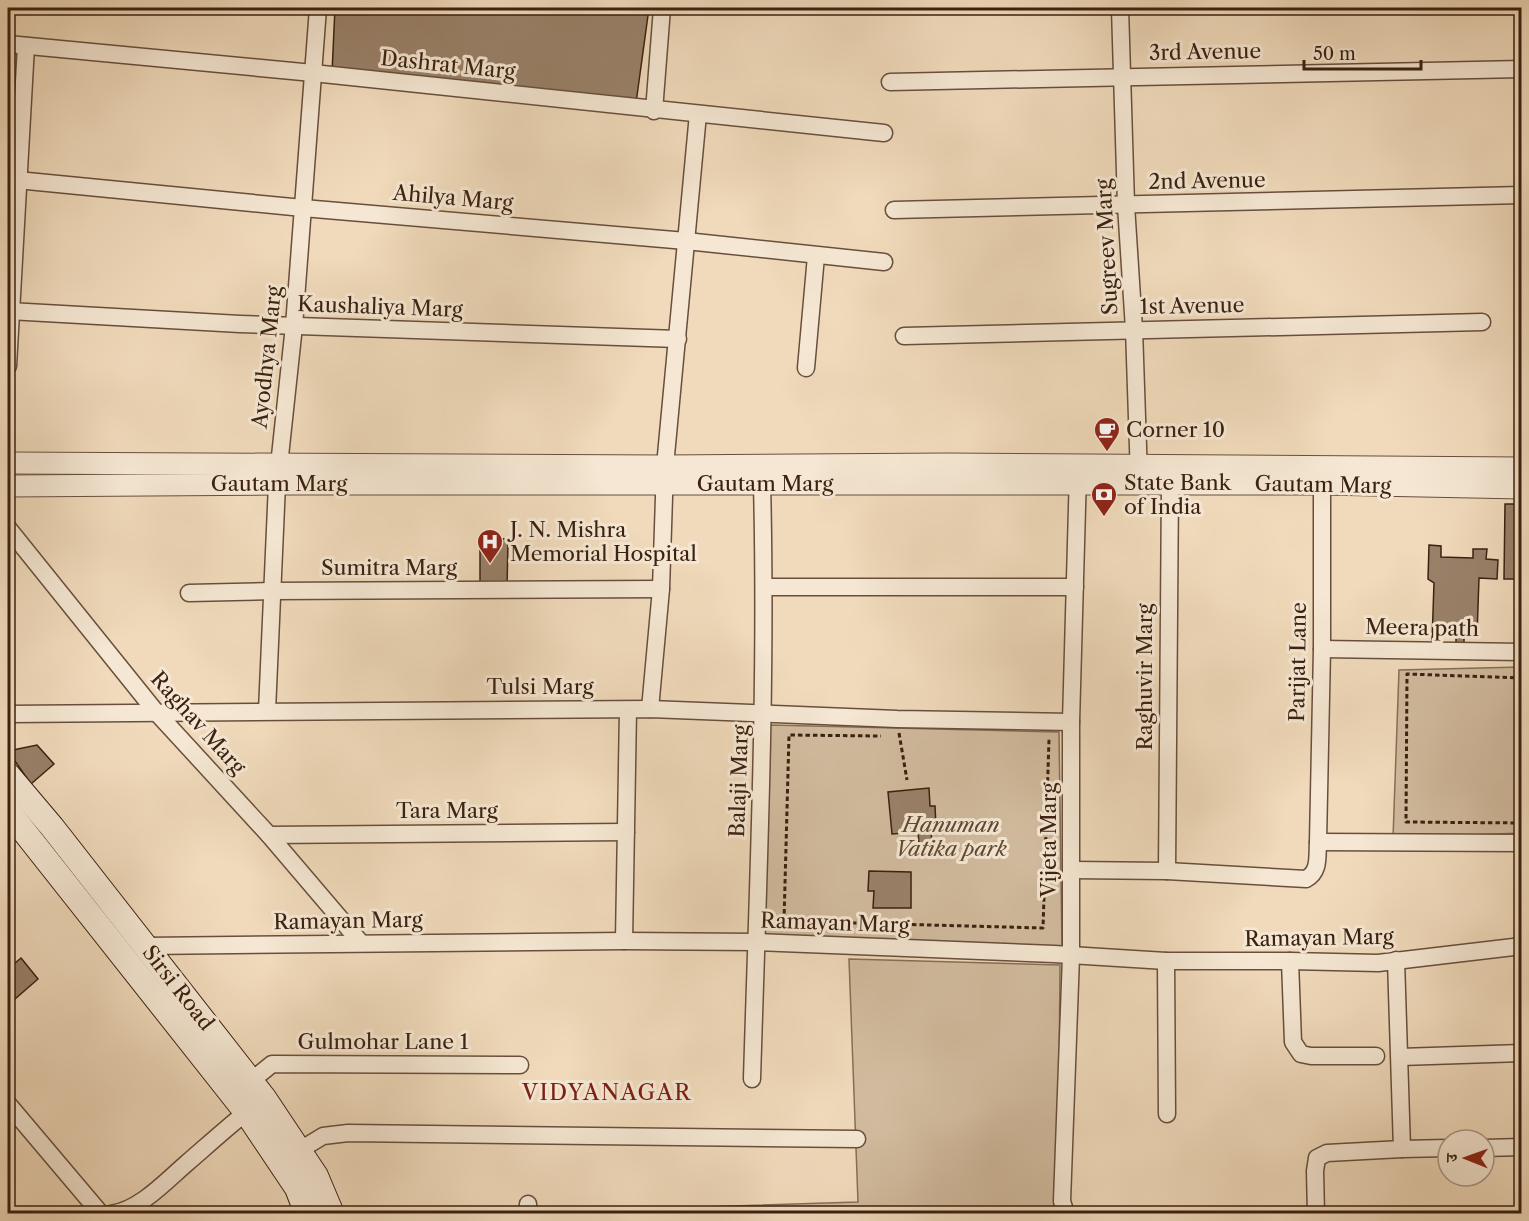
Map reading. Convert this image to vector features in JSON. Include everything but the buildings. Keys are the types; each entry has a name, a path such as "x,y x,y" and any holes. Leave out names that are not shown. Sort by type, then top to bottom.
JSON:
{"main road":[{"name":"Sirsi Road","path":"8,775 52,827 145,946 254,1097 307,1214"},
{"name":"Sirsi Road","path":"8,811 300,1150 316,1176 332,1214"}],"street":[{"name":"Ayodhya Marg","path":"267,711 278,474 294,326 318,8"},
{"path":"654,111 662,8"},
{"name":"Sugreev Marg","path":"1120,8 1126,205 1134,329 1139,475"},
{"name":"Dashrat Marg","path":"8,44 313,73 884,134"},
{"path":"8,366 9,311 26,46"},
{"name":"3rd Avenue","path":"890,82 1521,69"},
{"path":"650,709 661,589 665,475 698,114"},
{"name":"Ahilya Marg","path":"17,180 303,208 686,241 884,262"},
{"name":"2nd Avenue","path":"894,210 1521,195"},
{"path":"806,368 816,256"},
{"name":"Kaushaliya Marg","path":"9,311 294,326 678,339"},
{"name":"1st Avenue","path":"904,336 1482,322"},
{"name":"Gautam Marg","path":"8,463 278,474 1139,475 1521,468"},
{"name":"Gautam Marg","path":"8,486 278,474"},
{"name":"Gautam Marg","path":"665,475 762,484 1078,474"},
{"name":"Vijeta Marg","path":"1066,1214 1062,1202 1071,956 1071,722 1078,474"},
{"name":"Gautam Marg","path":"1139,475 1170,483 1521,488"},
{"name":"Raghuvir Marg","path":"1167,871 1170,483"},
{"name":"Balaji Marg","path":"752,1079 764,712 765,587 762,484"},
{"name":"Parijat Lane","path":"1167,871 1306,879 1317,867 1322,649 1322,484"},
{"name":"Raghav Marg","path":"8,528 156,712 269,835 361,943"},
{"path":"765,587 1075,587"},
{"name":"Sumitra Marg","path":"189,593 661,589"},
{"name":"Meera path","path":"1322,649 1521,652"},
{"name":"Tulsi Marg","path":"8,714 650,709 897,719 1071,722"},
{"path":"624,941 628,710"},
{"name":"Tara Marg","path":"269,835 626,832"},
{"path":"1317,842 1521,843"},
{"path":"1072,870 1167,871"},
{"name":"Ramayan Marg","path":"145,946 624,941 756,942 1166,961 1378,963 1521,946"},
{"path":"1396,960 1402,1149"},
{"path":"1166,961 1167,1114"},
{"path":"1290,961 1293,1042 1301,1054 1376,1056"},
{"path":"1400,1057 1521,1053"},
{"name":"Gulmohar Lane 1","path":"111,1214 132,1210 254,1097 272,1064 520,1065"},
{"path":"8,1104 101,1214"},
{"path":"300,1150 323,1136 348,1133 857,1139"},
{"path":"1496,1148 1521,1147"},
{"path":"1316,1214 1317,1158 1328,1153 1436,1148"}],"path":[{"path":"1521,678 1407,674 1406,822 1521,823"},
{"path":"897,719 907,780"},
{"path":"784,921 789,735 888,736"},
{"path":"777,921 1043,928 1049,739 1037,738"}],"green space":[{"path":"1521,667 1521,833 1393,838 1399,670"},
{"name":"Hanuman Vatika park","path":"770,725 1059,732 1062,947 763,942"},
{"path":"849,959 1060,965 1058,1213 484,1214 858,1202"}],"place":[{"name":"Corner 10","path":"1107,453"},
{"name":"State Bank of India","path":"1104,518"},
{"name":"J. N. Mishra Memorial Hospital","path":"490,565"}],"district":[{"name":"VIDYANAGAR","path":"607,1092"}]}
